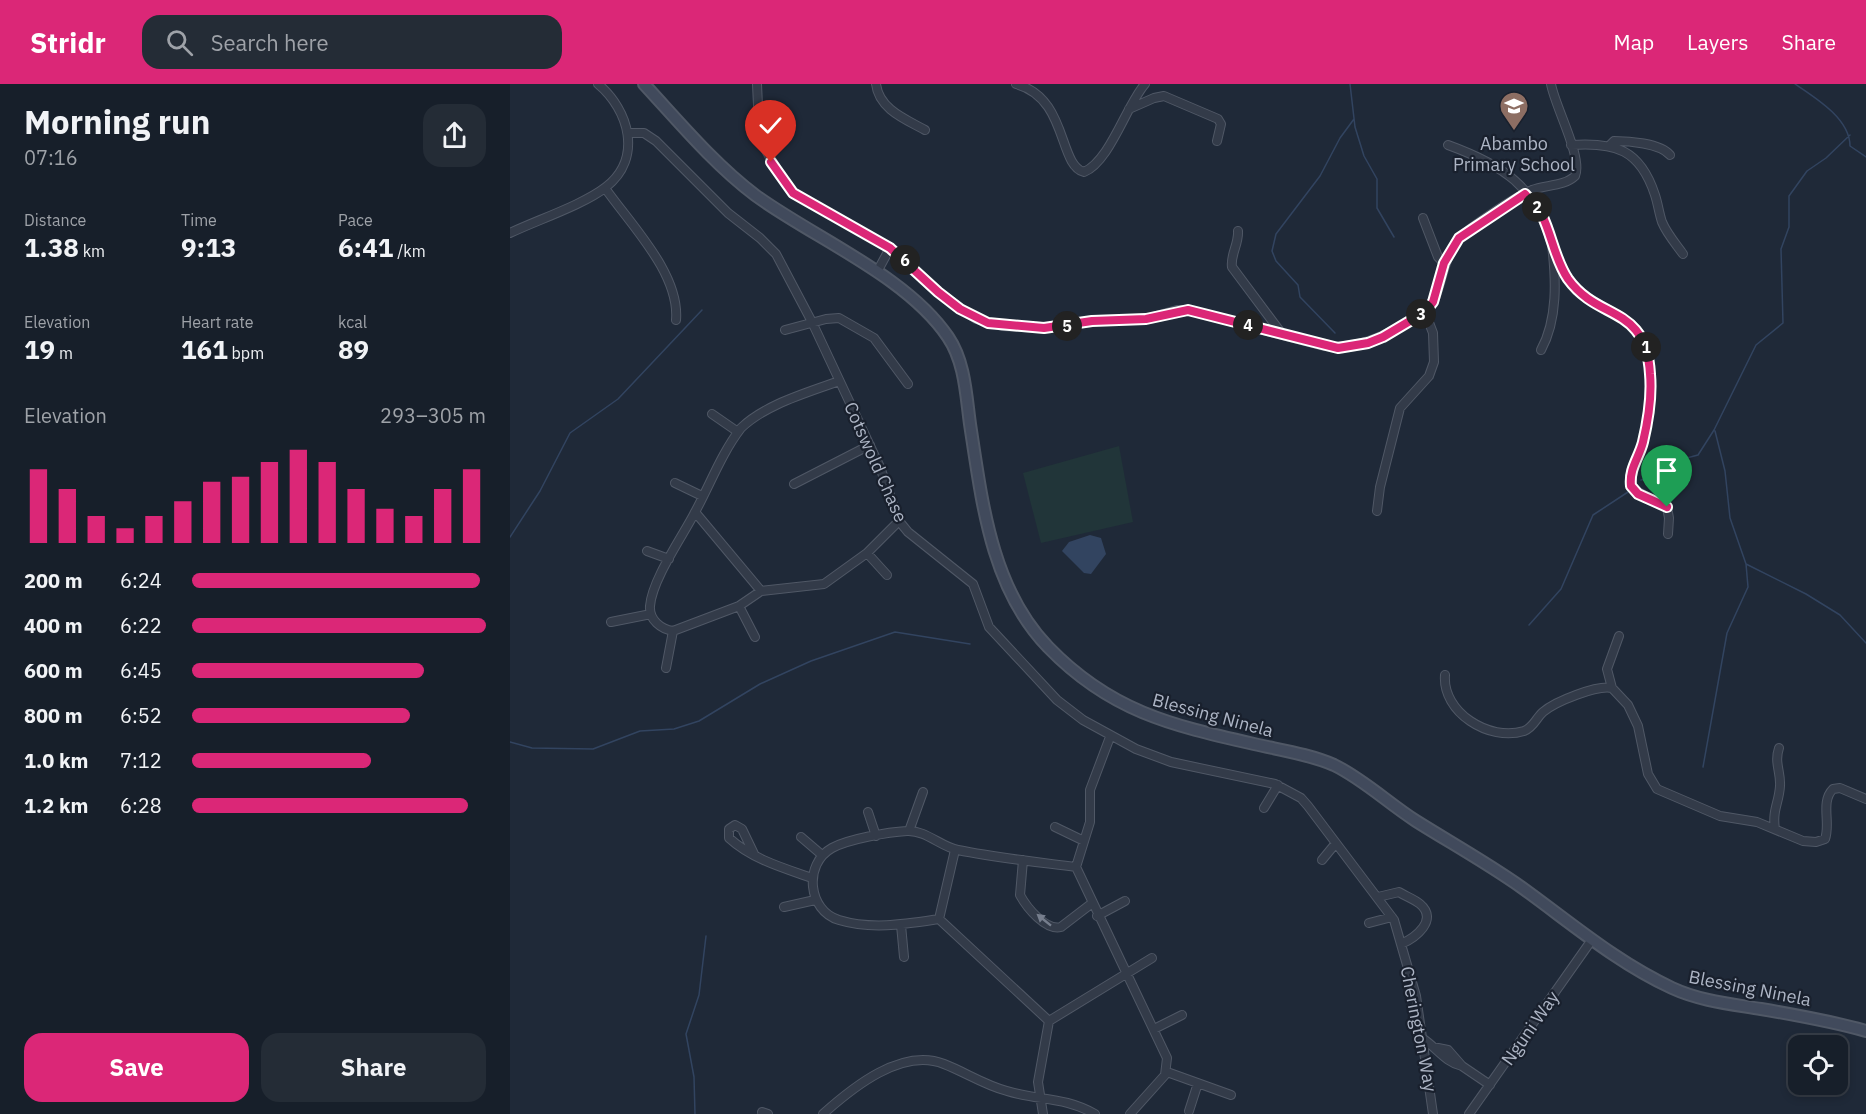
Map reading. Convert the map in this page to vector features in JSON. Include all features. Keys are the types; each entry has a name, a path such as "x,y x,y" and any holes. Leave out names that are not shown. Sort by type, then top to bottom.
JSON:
{"street":[{"path":"510,233 605,188 624,164 629,133 618,107 598,84"},
{"name":"Blessing Ninela","path":"644,84 747,188 877,272 933,318 958,356 982,500 998,561 1010,595 1024,620 1087,682 1143,715 1177,726 1308,756 1332,764 1352,775 1417,822 1486,862 1591,941 1676,990 1704,999 1833,1021 1866,1031"},
{"path":"876,84 880,99 887,107 925,130"},
{"path":"1016,84 1033,91 1044,100 1057,122 1073,164 1081,171 1088,171 1102,155 1127,110 1145,84"},
{"path":"756,86 763,145 793,193 890,248 960,309 988,323 1054,327 1082,322 1146,319 1188,310 1324,346 1354,346 1383,337 1425,312 1433,302 1450,250 1459,238 1472,228 1525,194 1575,176 1577,166 1551,84"},
{"path":"1127,110 1159,96 1174,99 1218,119 1221,124 1217,141"},
{"name":"Cotswold Chase","path":"629,133 644,133 656,141 728,213 760,238 787,272 812,322 870,444 899,521 908,532 973,584 989,627 1057,700 1110,736"},
{"path":"1610,145 1614,141 1629,142 1665,150 1670,154"},
{"path":"1448,145 1509,173 1541,214 1568,279 1577,289 1628,321 1644,341 1650,375 1646,422 1631,473 1631,486 1638,494 1667,507 1668,534"},
{"path":"1571,145 1610,145 1636,161 1655,195 1663,224 1683,254"},
{"path":"605,188 659,264 673,288 678,304 676,320"},
{"path":"1423,218 1428,235 1438,251 1439,260 1444,263"},
{"path":"1238,231 1238,245 1232,257 1232,267 1282,334"},
{"path":"1541,350 1549,330 1554,296 1552,245"},
{"path":"877,272 890,248"},
{"path":"1438,251 1442,248 1450,250"},
{"path":"1377,511 1380,486 1400,408 1429,376 1434,362 1433,333 1425,312"},
{"path":"785,330 812,322 839,318 874,338 908,384"},
{"path":"839,381 800,395 748,421 738,432 669,559 650,603 651,614 655,622 665,630 673,631 739,606 761,591 824,584 867,553 899,521"},
{"path":"712,414 738,432"},
{"path":"794,484 870,444"},
{"path":"675,483 702,496"},
{"path":"695,512 761,591"},
{"path":"647,551 669,559"},
{"path":"867,553 887,575"},
{"path":"739,606 755,637"},
{"path":"611,622 651,614"},
{"path":"666,668 673,631"},
{"path":"1619,636 1607,669 1612,688 1628,705 1638,726 1648,774 1657,789 1720,816 1775,829 1803,841 1820,842 1827,835 1829,793 1840,788 1866,799"},
{"path":"1445,675 1446,695 1460,713 1491,730 1506,733 1527,730 1548,708 1593,689 1612,688"},
{"path":"1110,736 1090,790 1090,822 1076,867 1091,904 1167,1058 1167,1072 1130,1114"},
{"name":"Cherington Way","path":"1110,736 1171,762 1278,785 1301,798 1392,917 1416,996 1433,1114"},
{"path":"1775,829 1773,813 1780,788 1776,761 1779,748"},
{"path":"1264,808 1278,785"},
{"path":"909,831 923,792"},
{"path":"868,812 876,836"},
{"path":"1055,827 1084,841"},
{"path":"939,919 902,925 866,926 838,920 824,913 815,900 812,878 822,855 847,842 909,831 955,850 1076,867"},
{"path":"801,837 822,855"},
{"path":"1322,860 1336,843"},
{"path":"939,919 955,850"},
{"path":"754,854 773,866 812,878"},
{"path":"1023,860 1020,895 1047,924 1055,928 1061,927 1091,904"},
{"name":"Cherington Way","path":"1378,897 1399,892 1420,904 1425,910 1426,917 1422,931 1416,938 1401,944"},
{"path":"784,907 815,900"},
{"path":"1097,916 1125,901"},
{"path":"1369,923 1392,917"},
{"path":"939,919 1049,1021"},
{"path":"902,925 904,957"},
{"name":"Nguni Way","path":"1469,1114 1591,941"},
{"path":"1043,1114 1039,1071 1049,1021 1125,972 1152,958"},
{"path":"1154,1029 1182,1015"},
{"path":"1422,1038 1438,1048 1450,1063 1462,1066 1490,1085"},
{"path":"823,1114 860,1083 918,1059 943,1063 1004,1090 1025,1096 1061,1099 1095,1114"},
{"path":"1167,1072 1231,1095"},
{"path":"1189,1111 1198,1083"}],"green space":[{"path":"1119,446 1133,522 1041,543 1023,473"}],"water":[{"path":"1090,535 1101,538 1106,554 1091,574 1084,573 1062,551 1069,542"}],"waterway":[{"path":"1350,84 1355,127 1364,156 1377,179 1377,208 1394,237"},
{"path":"1795,84 1838,118 1848,136 1850,146 1866,157"},
{"path":"1335,333 1300,297 1298,285 1276,261 1272,251 1276,234 1320,176 1340,138 1354,119"},
{"path":"1641,480 1654,477 1664,464 1698,455 1714,430 1756,345 1783,323 1781,249 1789,227 1789,196 1807,171 1826,158 1850,135"},
{"path":"510,537 540,491 570,433 618,399 702,310"},
{"path":"1703,767 1727,633 1748,587 1746,564 1730,518 1725,471 1715,431"},
{"path":"1529,625 1561,589 1593,515 1628,492"},
{"path":"1746,564 1806,594 1840,615 1866,643"},
{"path":"510,742 532,748 593,749 640,731 674,729 699,721 760,684 811,661 895,632 970,644"},
{"path":"695,1114 694,1077 686,1034 699,995 706,936"}],"place":[{"name":"Abambo Primary School","path":"1514,132"}],"route":[{"path":"771,162 793,193 890,248 960,309 988,323 1002,326 1064,327 1092,321 1146,319 1177,310 1188,310 1338,348 1368,343 1383,337 1425,312 1433,302 1444,263 1459,238 1525,194 1541,214 1568,279 1588,298 1628,321 1640,333 1644,341 1650,375 1649,397 1643,443 1630,479 1631,486 1638,494 1667,507"}]}
